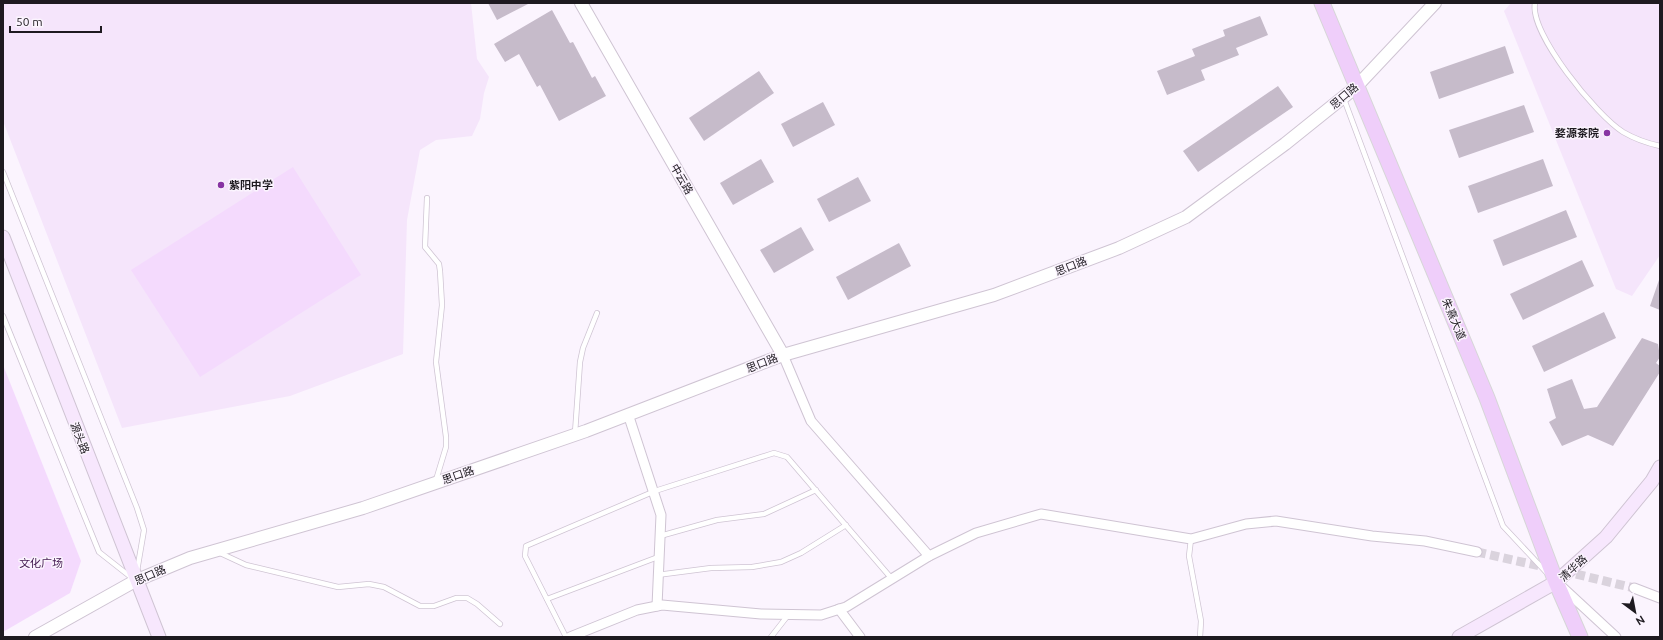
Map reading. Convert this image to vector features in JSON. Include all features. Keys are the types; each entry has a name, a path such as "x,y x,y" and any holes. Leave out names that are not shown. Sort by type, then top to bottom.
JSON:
{"main road":[{"name":"朱熹大道","path":"1322,3 1487,398 1556,582 1580,637"},
{"name":"源头路","path":"3,237 159,637"},
{"name":"清华路","path":"1459,637 1556,582 1606,537 1652,481 1660,467"}],"street":[{"name":"中云路","path":"580,3 783,356"},
{"name":"思口路","path":"35,637 136,581 190,558 363,508 575,434 783,356 994,295 1126,245 1186,217 1285,144 1356,87 1435,3"},
{"path":"783,356 811,421 929,556"},
{"path":"628,414 662,515 657,575 657,606"},
{"path":"570,637 637,610 662,605 761,614 821,615 846,607 929,556 976,533 1041,514 1191,539 1246,524 1276,521 1372,536 1425,541 1477,552"},
{"path":"1556,582 1616,637"},
{"path":"1634,588 1660,598"},
{"path":"839,609 860,637"}],"lane":[{"path":"1535,3 1534,9 1538,24 1566,73 1588,99 1622,131 1642,142 1660,146"},
{"path":"1343,97 1503,526 1556,582"},
{"path":"3,172 137,508 144,530 136,581 99,552 3,316"},
{"path":"427,198 425,247 439,264 440,271 442,305 436,362 446,437 446,447 435,483"},
{"path":"575,434 580,362 583,348 597,313"},
{"path":"566,637 524,556 526,546 655,491 774,453 786,457 892,579"},
{"path":"660,536 717,520 764,514 816,490"},
{"path":"657,575 711,568 752,567 780,562 801,553 846,525"},
{"path":"1191,539 1189,556 1201,621 1200,637"},
{"path":"215,551 246,565 338,587 369,584 384,587 420,606 434,606 456,598 467,598 477,604 500,624"},
{"path":"547,600 658,557"},
{"path":"770,637 789,614"}],"shaded area":[{"name":"紫阳中学","path":"3,3 471,3 477,59 489,77 484,93 480,119 472,136 436,140 420,150 407,220 403,354 290,396 122,428 3,121"},
{"name":"婺源茶院","path":"1511,3 1660,3 1660,255 1632,296 1616,289 1504,11"}],"green space":[{"path":"293,167 361,275 200,377 131,270"},
{"name":"文化广场","path":"3,365 81,561 70,593 3,632"}],"building":[{"path":"488,3 530,3 497,20"},
{"path":"552,10 570,43 573,42 592,78 595,76 606,96 559,121 540,85 537,87 519,54 505,62 494,44"},
{"path":"1260,16 1268,35 1236,48 1239,55 1201,70 1205,80 1167,95 1157,71 1195,56 1192,49 1225,36 1223,30"},
{"path":"1505,46 1514,73 1439,99 1430,72"},
{"path":"759,71 774,93 704,141 689,118"},
{"path":"1278,86 1293,107 1198,172 1183,151"},
{"path":"823,102 835,125 793,147 781,124"},
{"path":"1524,105 1534,132 1459,158 1449,130"},
{"path":"761,159 774,182 733,205 720,183"},
{"path":"1543,159 1553,186 1478,213 1468,186"},
{"path":"858,177 871,201 829,222 817,199"},
{"path":"1566,210 1577,237 1503,266 1493,240"},
{"path":"801,227 814,250 774,273 760,250"},
{"path":"899,243 911,266 848,300 836,277"},
{"path":"1582,260 1594,286 1523,320 1510,294"},
{"path":"1660,280 1660,310 1650,306"},
{"path":"1604,312 1616,338 1544,372 1532,346"},
{"path":"1642,338 1658,344 1660,357 1656,363 1660,366 1660,372 1613,446 1588,435 1562,446 1549,422 1556,418 1547,389 1572,379 1584,409 1597,407"}],"tunnel":[{"path":"1477,552 1549,568"},
{"path":"1563,571 1634,588"}],"place":[{"name":"婺源茶院","path":"1607,133"},
{"name":"紫阳中学","path":"221,185"}]}
